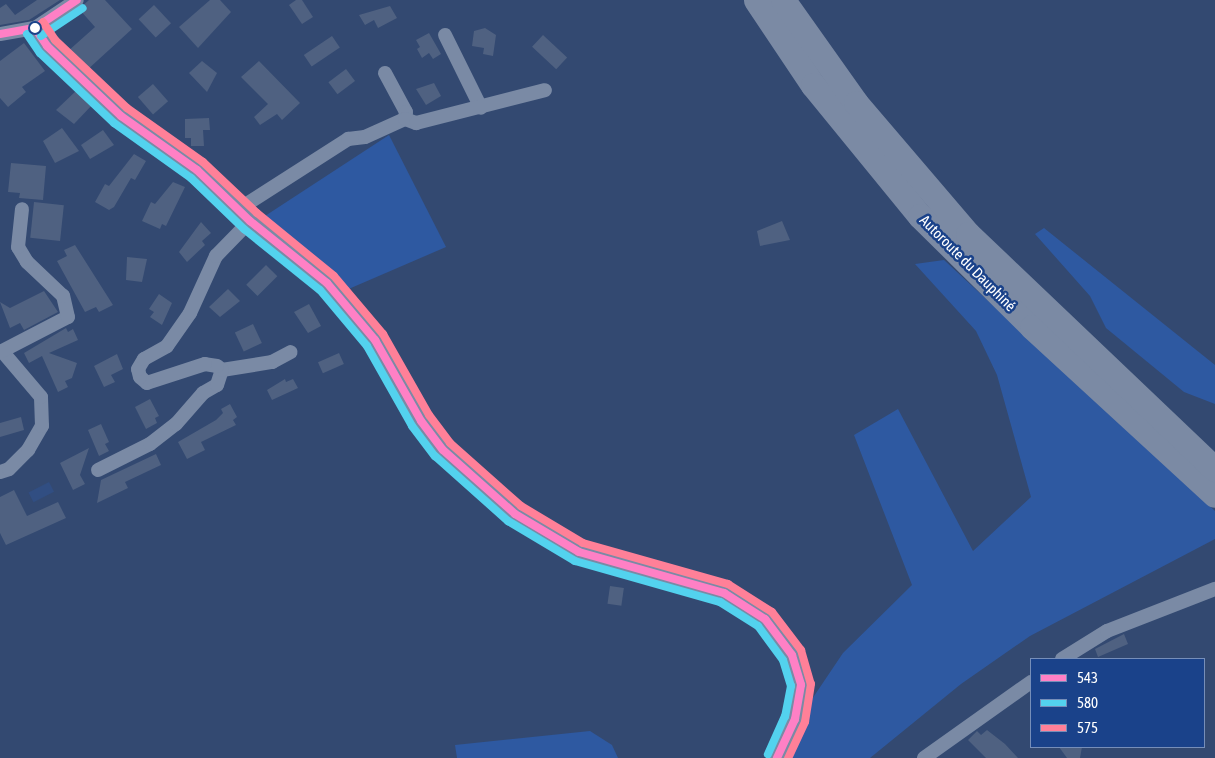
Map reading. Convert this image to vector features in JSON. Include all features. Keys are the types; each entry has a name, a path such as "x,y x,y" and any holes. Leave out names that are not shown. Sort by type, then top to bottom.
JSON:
{"highway":[{"name":"Autoroute du Dauphiné","path":"756,0 812,85 920,216 993,291 1183,452 1215,469"},
{"name":"Autoroute du Dauphiné","path":"783,0 856,103 968,234 1183,452 1215,495"}],"street":[{"path":"0,34 35,28 76,0"},
{"path":"35,28 47,46 122,116 197,170 250,221 326,283 356,314 443,450 515,514 579,552 724,593 765,620 792,655 802,685 795,719 777,758"},
{"path":"445,35 481,108"},
{"path":"385,73 406,112 404,119"},
{"path":"239,209 348,139 365,137 404,119 416,123 481,108 545,90"},
{"path":"0,472 9,469 28,450 42,426 41,397 1,351 68,316 63,296 27,262 18,247 22,210"},
{"path":"250,221 216,256 190,313 167,346 144,359 138,369 140,378 147,384 205,364 222,370 272,362 291,352"},
{"path":"98,470 166,432 195,400 218,385 222,370"},
{"path":"1064,658 1107,631 1215,589"},
{"path":"924,758 1030,683"}],"shaded area":[{"path":"389,135 446,247 344,291 265,216"},
{"path":"1044,228 1215,365 1215,404 1184,392 1106,328 1090,296 1035,234"},
{"path":"944,260 1215,511 1215,539 1030,636 961,684 870,758 784,758 808,705 843,653 912,585 854,435 898,409 973,551 1031,497 997,375 976,331 915,264"},
{"path":"49,482 54,492 34,502 29,492"},
{"path":"590,731 612,745 618,758 457,758 455,745"}],"building":[{"path":"37,0 60,0 29,20 0,25 0,8 6,4 15,15"},
{"path":"89,0 105,0 132,29 86,71 67,52 95,27 79,9"},
{"path":"210,0 220,0 231,12 198,48 179,27"},
{"path":"296,0 302,0 313,17 302,24 289,5"},
{"path":"154,5 171,23 156,38 139,19"},
{"path":"390,6 397,18 378,28 374,20 365,25 359,15"},
{"path":"485,28 496,35 493,56 483,54 484,48 472,46 474,31"},
{"path":"429,33 441,54 433,59 429,53 422,58 417,49 420,47 416,40"},
{"path":"543,35 567,58 556,69 532,47"},
{"path":"332,36 340,48 312,67 304,55"},
{"path":"24,43 45,71 22,87 26,92 8,107 0,98 0,61"},
{"path":"202,61 217,73 207,92 189,73"},
{"path":"259,61 300,103 282,120 277,114 260,125 254,117 268,104 241,77"},
{"path":"346,69 355,81 337,94 328,82"},
{"path":"434,83 441,96 426,105 416,89"},
{"path":"153,84 168,101 153,114 138,97"},
{"path":"78,89 94,103 74,124 56,110"},
{"path":"209,118 210,130 203,130 204,146 191,146 191,138 185,138 185,119"},
{"path":"62,128 79,151 55,163 43,141"},
{"path":"103,130 114,145 90,159 81,145"},
{"path":"134,154 146,161 135,180 131,178 114,207 109,210 95,202 105,184 109,186"},
{"path":"11,163 46,166 43,200 19,198 20,193 8,192"},
{"path":"173,182 185,187 166,226 162,224 160,229 142,221 151,202 155,204"},
{"path":"34,202 64,205 60,241 30,238"},
{"path":"782,221 790,240 760,246 757,231"},
{"path":"201,222 211,233 202,241 205,245 187,262 179,252"},
{"path":"75,245 113,305 99,312 96,307 85,312 57,261 67,256 64,250"},
{"path":"127,257 147,259 142,282 126,280"},
{"path":"266,265 277,276 258,296 246,285"},
{"path":"228,289 240,301 220,317 209,307"},
{"path":"44,291 58,312 24,330 20,323 10,328 0,302 10,308"},
{"path":"159,294 172,303 162,325 150,317 154,312 149,309"},
{"path":"309,304 321,326 308,333 294,312"},
{"path":"253,324 262,343 244,351 235,332"},
{"path":"66,328 68,332 73,329 78,340 49,353 77,363 72,378 65,381 68,387 58,392 42,356 29,363 24,353"},
{"path":"339,353 344,364 323,373 318,362"},
{"path":"117,354 123,369 111,375 115,382 104,387 94,366"},
{"path":"285,379 286,382 293,379 298,388 272,400 267,390"},
{"path":"150,399 159,416 155,418 157,423 146,429 135,407"},
{"path":"230,404 237,417 233,420 236,425 201,442 205,450 187,459 178,442 216,420 223,413 221,409"},
{"path":"21,417 24,430 0,437 0,423"},
{"path":"101,424 109,442 105,444 109,451 99,456 88,430"},
{"path":"89,448 80,475 85,484 73,490 60,463"},
{"path":"156,454 161,465 125,482 128,488 97,503 101,480"},
{"path":"14,490 27,516 58,502 66,518 6,545 0,533 0,497"},
{"path":"610,586 624,588 621,606 607,604"},
{"path":"1124,634 1128,644 1098,657 1095,649"},
{"path":"987,730 1005,744 1018,758 986,758 968,740 977,731 981,735"},
{"path":"1060,748 1082,748 1080,758 1067,758"}],"transit line":[{"name":"543","path":"0,34 35,28 77,0"},
{"name":"580","path":"41,36 83,8"},
{"name":"575","path":"43,22 55,40 127,108 203,162 257,213 334,276 383,334 429,415 450,443 521,506 583,543 728,584 772,612 801,650 811,684 805,722 788,758"},
{"name":"543","path":"35,28 47,46 121,116 197,170 250,221 327,283 375,340 421,421 443,450 515,514 579,552 724,593 765,619 792,655 801,685 795,719 777,758"},
{"name":"580","path":"27,34 40,53 114,123 191,178 244,229 320,290 367,346 412,426 435,456 508,521 575,561 720,602 758,626 783,660 791,686 785,716 768,754"}]}
